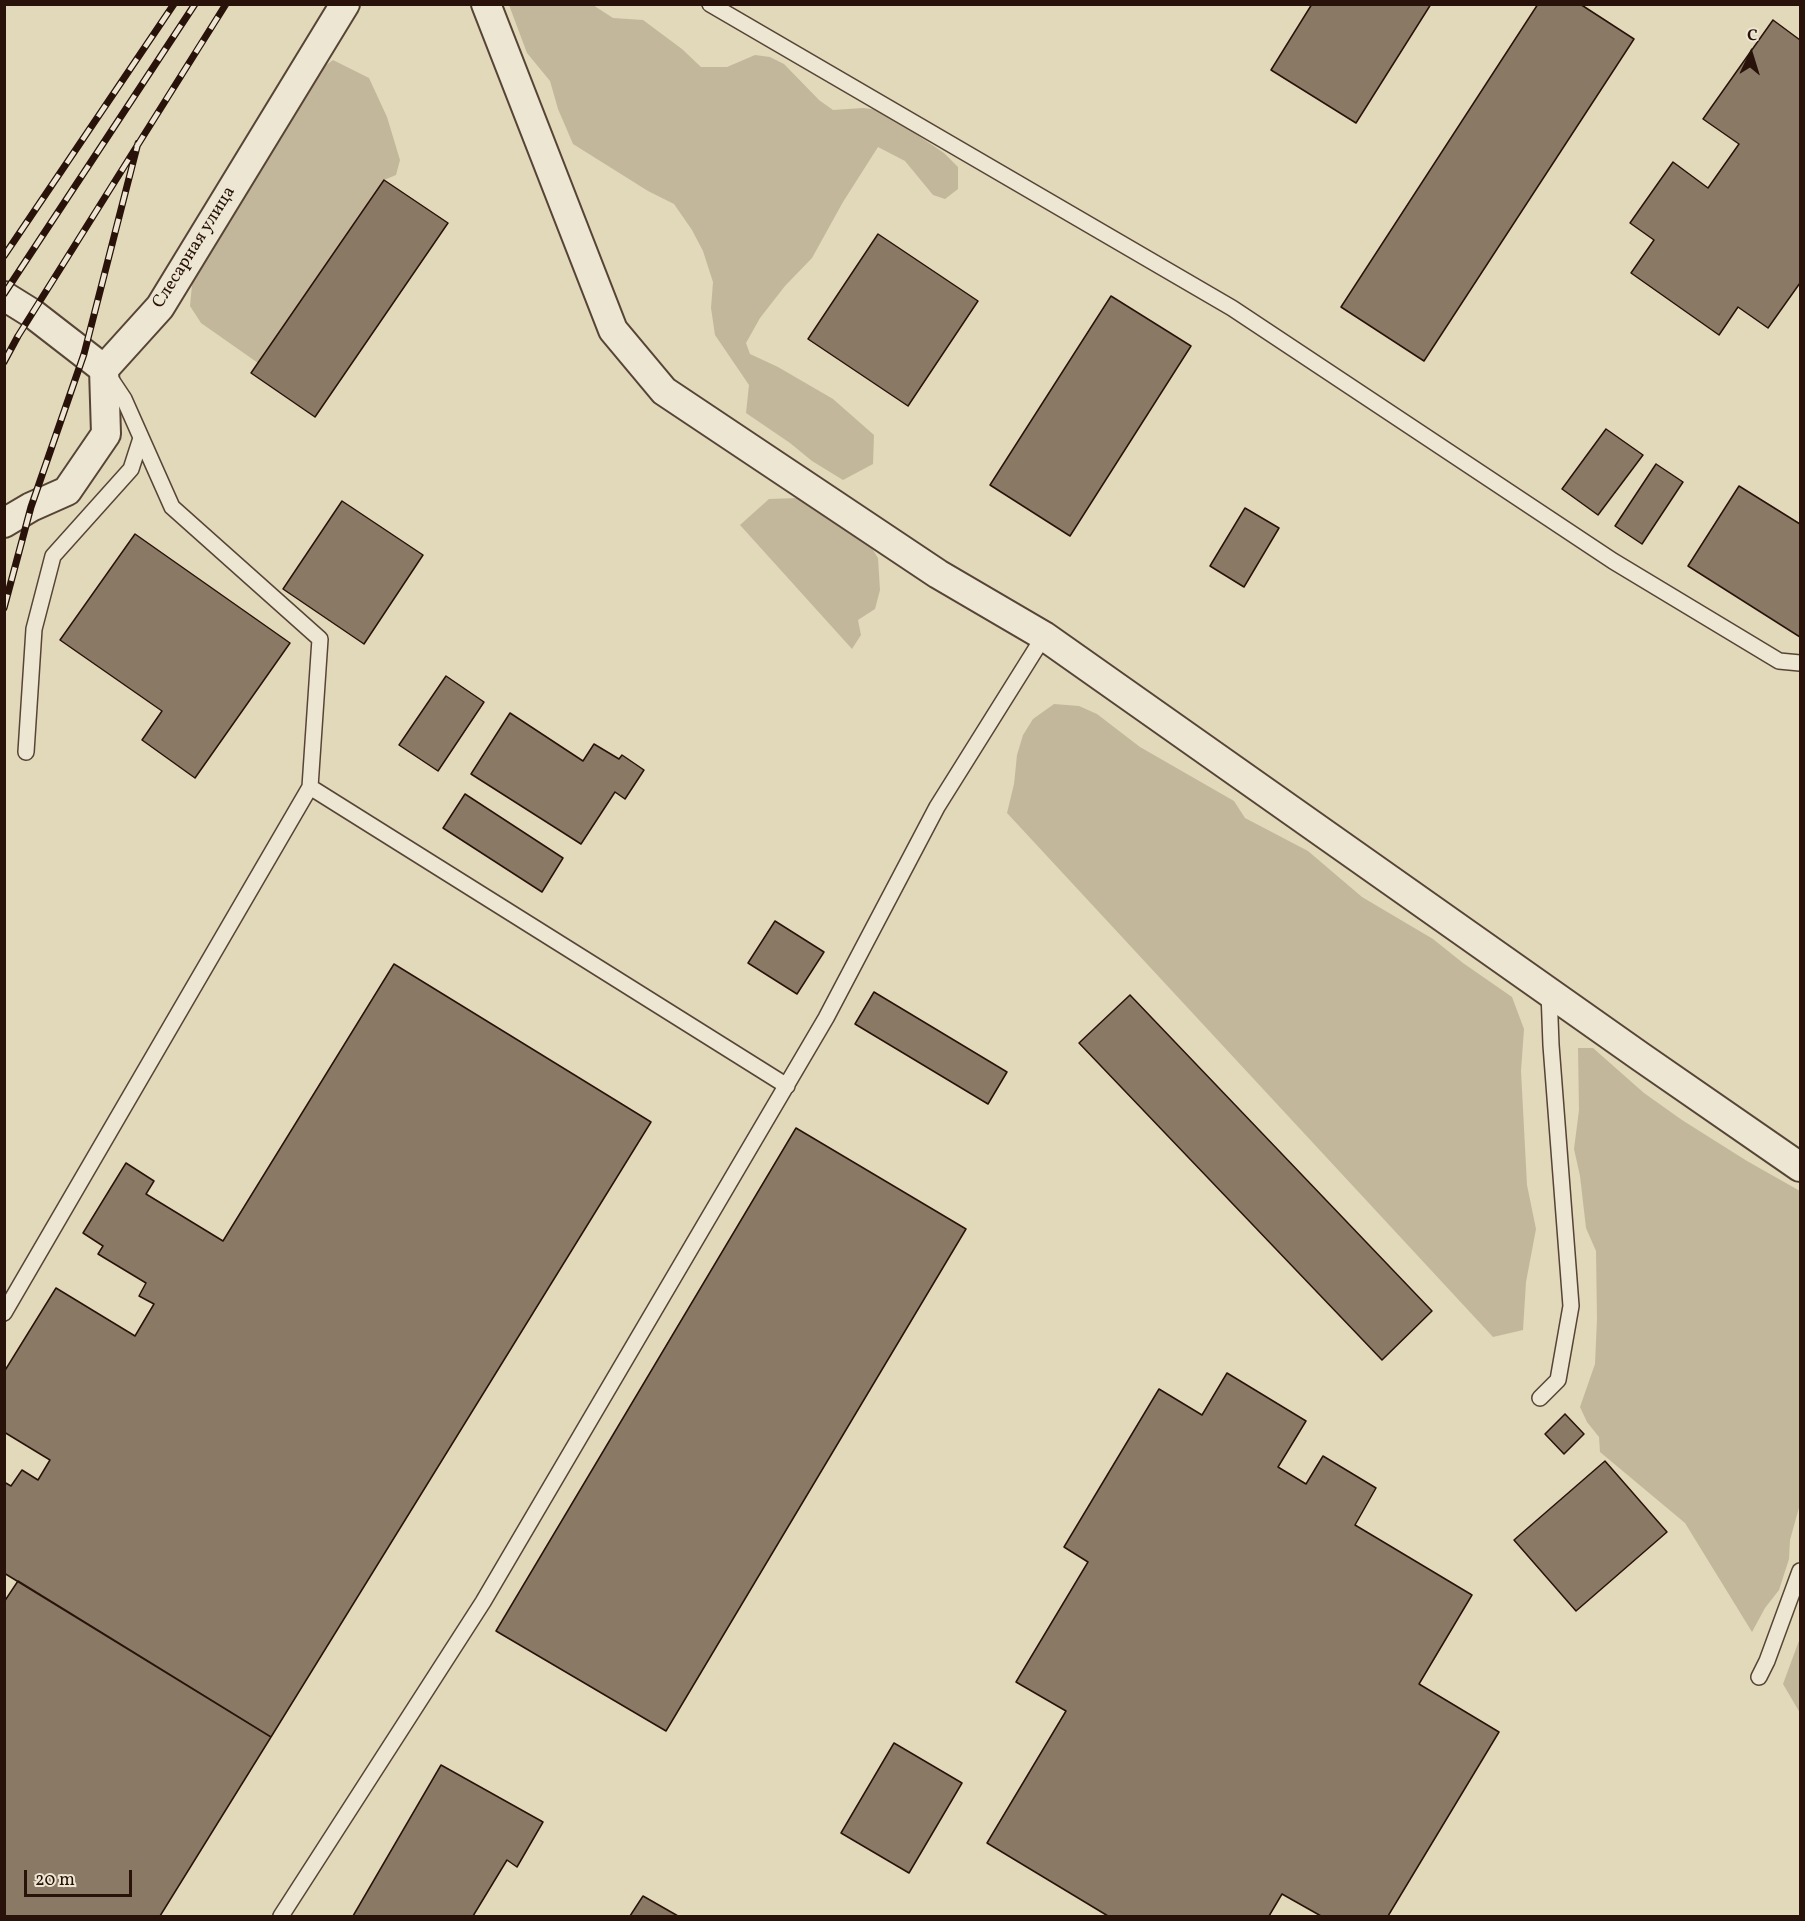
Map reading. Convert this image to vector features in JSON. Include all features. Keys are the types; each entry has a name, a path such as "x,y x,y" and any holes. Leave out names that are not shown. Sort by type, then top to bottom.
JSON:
{"street":[{"name":"Слесарная улица","path":"104,369 160,307 345,4"},
{"path":"486,4 613,330 664,391 938,574 1044,636 1800,1167"},
{"path":"4,296 33,314 104,369 106,434 68,491 31,507 4,523"}],"lane":[{"path":"710,4 1232,308 1613,561 1779,661 1800,663"},
{"path":"4,1313 310,786 320,639 172,507 124,399 104,369"},
{"path":"26,752 34,629 53,556 131,469 141,438"},
{"path":"281,1917 483,1602 826,1018 937,807 1044,636"},
{"path":"310,786 787,1086"},
{"path":"1540,1398 1558,1380 1571,1306 1553,1077 1549,992"},
{"path":"1759,1677 1800,1571"}],"shaded area":[{"path":"509,5 593,5 613,18 643,20 682,49 701,67 727,67 755,55 770,57 784,64 819,100 833,110 863,108 880,110 944,153 958,167 958,189 945,199 933,195 905,161 878,147 843,202 812,258 785,286 760,318 746,343 750,354 778,367 833,399 874,435 873,464 843,480 812,461 746,413 749,385 715,335 711,308 713,282 703,251 692,230 674,204 648,191 573,144 558,109 550,81 527,53"},
{"path":"333,60 369,78 387,117 400,160 396,175 384,180 258,363 201,323 190,306 194,275 237,200 251,186 321,69"},
{"path":"798,498 812,502 828,519 868,542 878,558 880,590 875,609 858,620 861,635 852,649 740,525 769,499"},
{"path":"1054,704 1079,706 1097,714 1140,747 1234,801 1245,818 1308,851 1362,897 1433,939 1512,997 1524,1029 1521,1071 1527,1185 1536,1229 1526,1282 1523,1330 1493,1337 1007,813 1014,784 1017,755 1023,735 1033,719"},
{"path":"1578,1048 1593,1048 1644,1093 1682,1120 1800,1191 1800,1504 1790,1540 1789,1559 1779,1590 1765,1608 1752,1632 1685,1523 1600,1452 1599,1437 1587,1422 1580,1407 1595,1364 1597,1319 1596,1251 1586,1228 1580,1176 1574,1149 1579,1110"},
{"path":"1800,1638 1800,1713 1783,1684"}],"building":[{"path":"1312,4 1431,4 1356,123 1271,70"},
{"path":"1538,4 1580,4 1634,39 1424,361 1341,307"},
{"path":"1773,20 1800,40 1800,283 1768,328 1738,307 1719,335 1631,273 1654,240 1630,223 1673,162 1708,188 1739,144 1703,119"},
{"path":"384,180 448,223 315,417 251,373"},
{"path":"878,234 978,301 908,406 808,339"},
{"path":"1111,296 1191,346 1070,536 990,485"},
{"path":"1606,429 1643,455 1598,515 1562,489"},
{"path":"1656,464 1683,482 1642,544 1615,526"},
{"path":"1739,486 1800,524 1800,637 1688,566"},
{"path":"342,501 423,555 364,644 283,589"},
{"path":"1245,508 1279,528 1244,587 1210,566"},
{"path":"135,534 290,643 195,778 142,740 162,711 60,640"},
{"path":"446,676 484,702 438,771 399,745"},
{"path":"510,713 583,761 594,744 619,759 622,755 644,770 625,799 615,792 581,844 471,774"},
{"path":"465,794 563,858 542,892 443,828"},
{"path":"775,921 824,952 797,994 748,963"},
{"path":"394,964 651,1122 271,1737 4,1573 4,1482 11,1486 22,1470 38,1480 50,1460 4,1432 4,1372 56,1288 135,1336 154,1304 139,1296 146,1283 98,1254 103,1246 83,1233 126,1163 154,1181 146,1194 223,1241"},
{"path":"874,992 1007,1072 988,1104 855,1024"},
{"path":"1130,995 1432,1311 1382,1360 1079,1043"},
{"path":"796,1128 966,1229 666,1731 496,1631"},
{"path":"1227,1373 1306,1421 1278,1467 1306,1484 1323,1456 1376,1488 1355,1525 1472,1595 1419,1684 1499,1732 1388,1916 1321,1916 1282,1894 1269,1916 1108,1916 987,1843 1066,1711 1016,1682 1088,1562 1064,1547 1159,1389 1202,1415"},
{"path":"1565,1414 1584,1434 1564,1454 1545,1434"},
{"path":"1605,1461 1667,1532 1576,1611 1514,1540"},
{"path":"18,1581 271,1737 160,1916 4,1916 4,1602"},
{"path":"894,1743 962,1783 909,1873 841,1833"},
{"path":"441,1765 543,1822 517,1867 507,1860 473,1916 353,1916"},
{"path":"643,1896 678,1916 630,1916"}],"railway":[{"path":"4,256 174,4"},
{"path":"4,294 195,4"},
{"path":"4,362 18,336 226,4"},
{"path":"4,608 31,507 84,354 138,143"}]}
